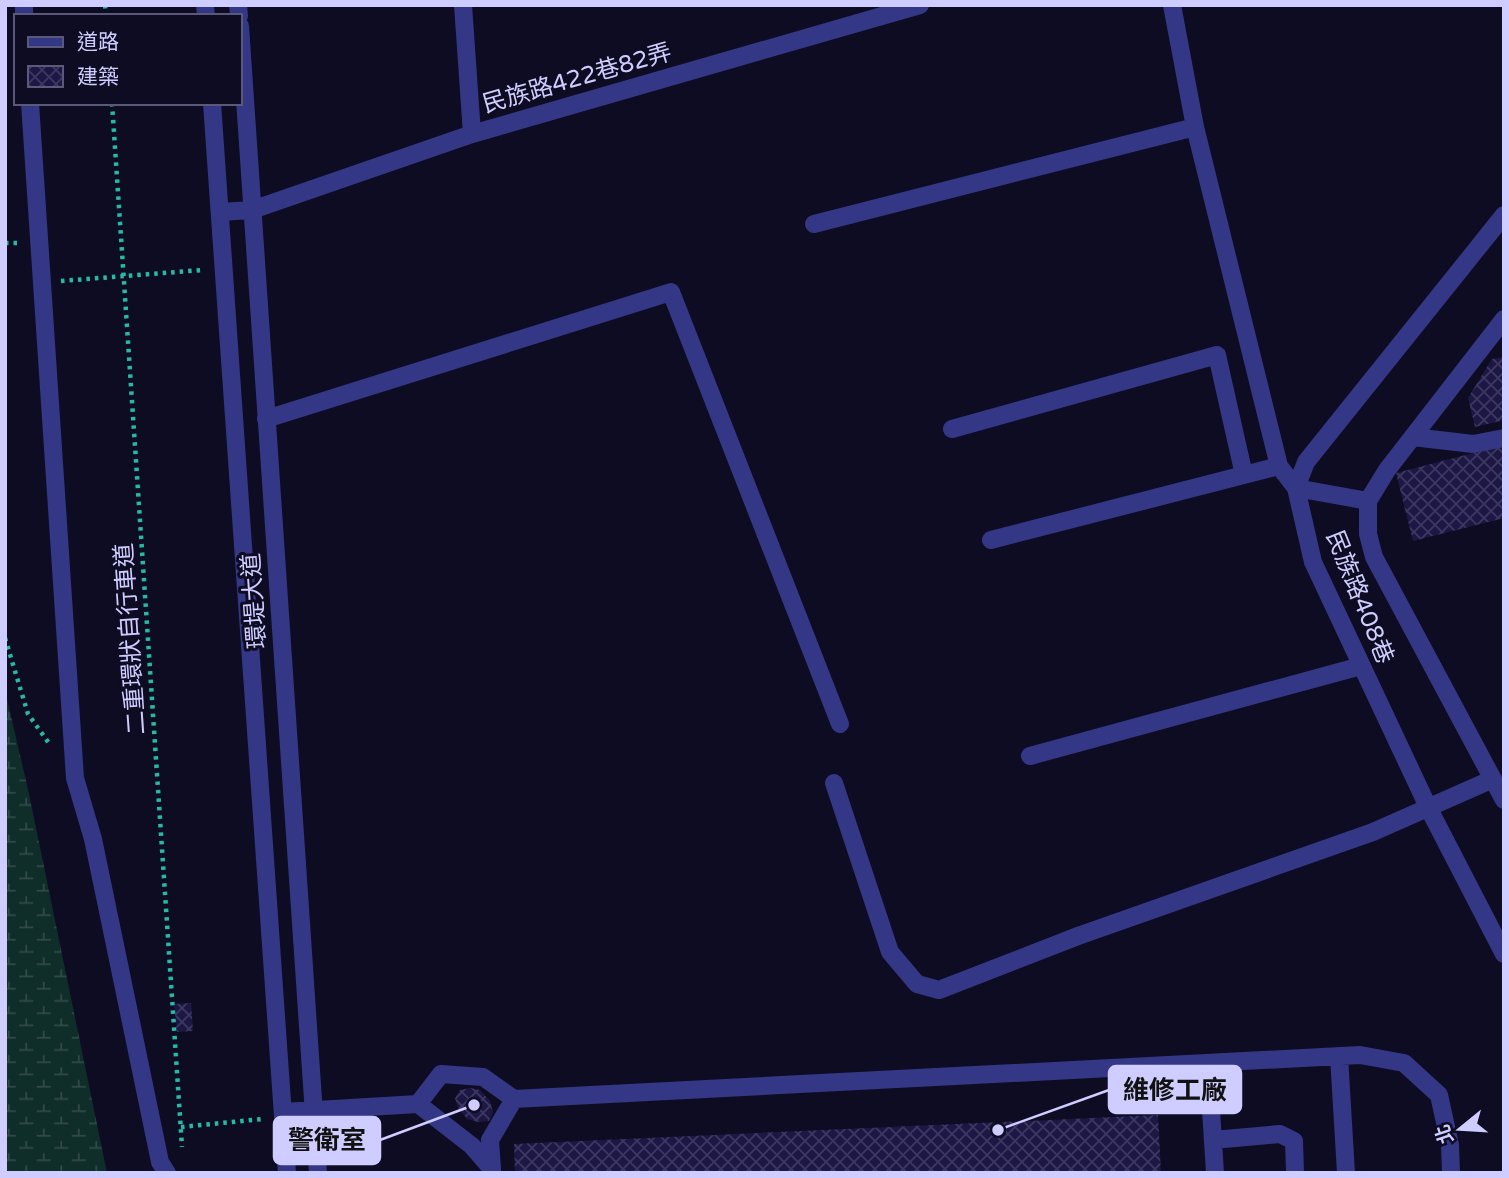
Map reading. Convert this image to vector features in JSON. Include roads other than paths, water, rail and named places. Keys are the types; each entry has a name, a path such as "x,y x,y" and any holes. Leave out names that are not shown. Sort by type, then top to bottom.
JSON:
{"street":[{"path":"463,5 472,134"},
{"path":"1172,5 1195,127 1279,466 1296,488 1368,501"},
{"name":"民族路422巷82弄","path":"220,212 251,210 472,134 916,6"},
{"name":"環堤大道","path":"242,59 318,1173"},
{"path":"30,105 75,778 93,839 160,1162 167,1173"},
{"name":"環堤大道","path":"212,105 287,1173"},
{"path":"814,224 1195,127"},
{"path":"1296,488 1306,462 1504,215"},
{"path":"266,419 671,292 840,724"},
{"name":"民族路408巷","path":"1504,319 1387,470 1368,501 1368,534 1374,557 1504,800"},
{"path":"952,429 1217,355 1244,475"},
{"path":"1413,437 1472,444 1504,438"},
{"path":"991,540 1279,466"},
{"name":"民族路408巷","path":"1296,488 1313,562 1429,809 1504,954"},
{"path":"1030,755 1360,666"},
{"path":"834,783 890,952 917,984 939,990 1078,936 1373,832 1493,779"},
{"path":"275,981 306,978"},
{"path":"418,1104 441,1074 483,1077 514,1099 1360,1055 1404,1063 1440,1095 1450,1145 1451,1173"},
{"path":"1339,1056 1346,1173"},
{"path":"1209,1063 1215,1173"},
{"path":"492,1171 490,1140 514,1099"},
{"path":"283,1112 418,1104 472,1146 492,1171"},
{"path":"1213,1140 1280,1134 1294,1141 1295,1173"}],"place":[{"name":"警衛室","path":"474,1105"},
{"name":"維修工廠","path":"998,1130"}]}
